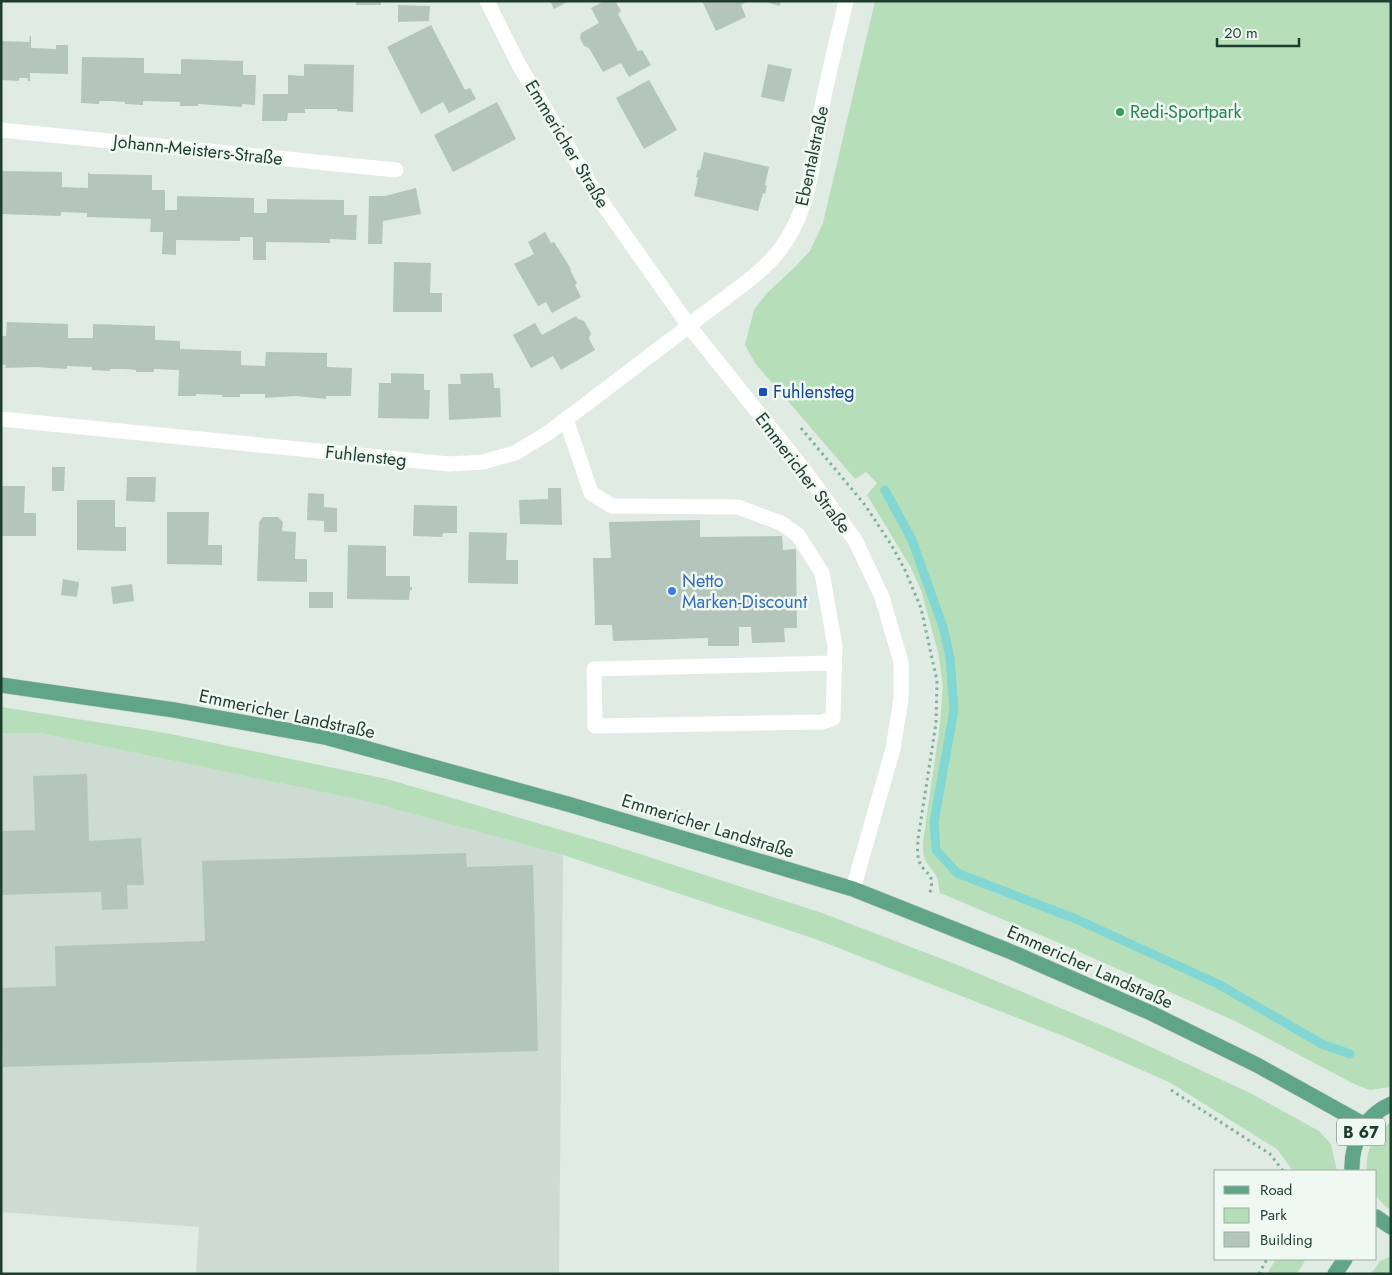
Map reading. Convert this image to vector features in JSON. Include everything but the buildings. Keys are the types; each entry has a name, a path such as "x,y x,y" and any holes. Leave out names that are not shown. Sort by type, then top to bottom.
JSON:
{"main road":[{"name":"Emmericher Landstraße","path":"1,685 174,710 325,737 571,805 853,889 1008,951 1151,1012 1257,1066 1365,1125"},
{"name":"B 67","path":"1352,1170 1353,1152 1365,1125 1378,1112 1391,1104"},
{"path":"1377,1218 1391,1227"},
{"path":"1335,1274 1344,1260"}],"street":[{"name":"Emmericher Straße","path":"487,1 519,66 596,194 689,326 804,470 855,540 882,597 901,662 901,699 893,748 853,889"},
{"name":"Ebentalstraße","path":"689,326 707,310 760,271 786,242 797,222 808,191 822,105 846,1"},
{"name":"Johann-Meisters-Straße","path":"1,130 396,170"},
{"name":"Fuhlensteg","path":"1,418 449,464 483,462 516,453 566,419 689,326"},
{"path":"566,419 591,493 612,506 738,507 781,523 798,535 822,573 834,646 832,718 823,722 595,726 594,668 833,663"}],"path":[{"path":"1171,1090 1270,1154 1282,1170"},
{"path":"1259,1274 1267,1260"}],"shaded area":[{"path":"1,733 40,733 365,801 563,855 559,1274 196,1274 199,1227 1,1212"}],"green space":[{"path":"875,1 1391,1 1391,1087 1370,1090 1354,1084 1235,1021 1057,942 940,893 937,877 924,858 923,842 940,724 943,686 938,652 921,590 910,566 867,495 877,483 866,472 855,479 755,363 745,345 754,310 767,293 810,251 823,223"},
{"path":"1,707 166,733 387,779 609,844 822,913 963,967 1127,1036 1250,1093 1319,1131 1331,1144 1337,1170 1292,1170 1277,1149 1169,1082 1066,1037 818,940 563,855 365,801 40,733 1,733"},
{"path":"1391,1122 1391,1210 1377,1197 1377,1170 1367,1170 1369,1150 1375,1137"},
{"path":"1391,1256 1391,1274 1371,1274 1380,1261"},
{"path":"1275,1260 1305,1260 1297,1274 1267,1274"}],"waterway":[{"path":"885,490 912,540 943,627 950,657 954,710 934,822 936,850 957,873 1076,919 1218,984 1322,1044 1350,1054"}],"place":[{"name":"Redi-Sportpark","path":"1120,112"},
{"name":"Fuhlensteg","path":"763,392"},
{"name":"Netto Marken-Discount","path":"672,591"}]}
